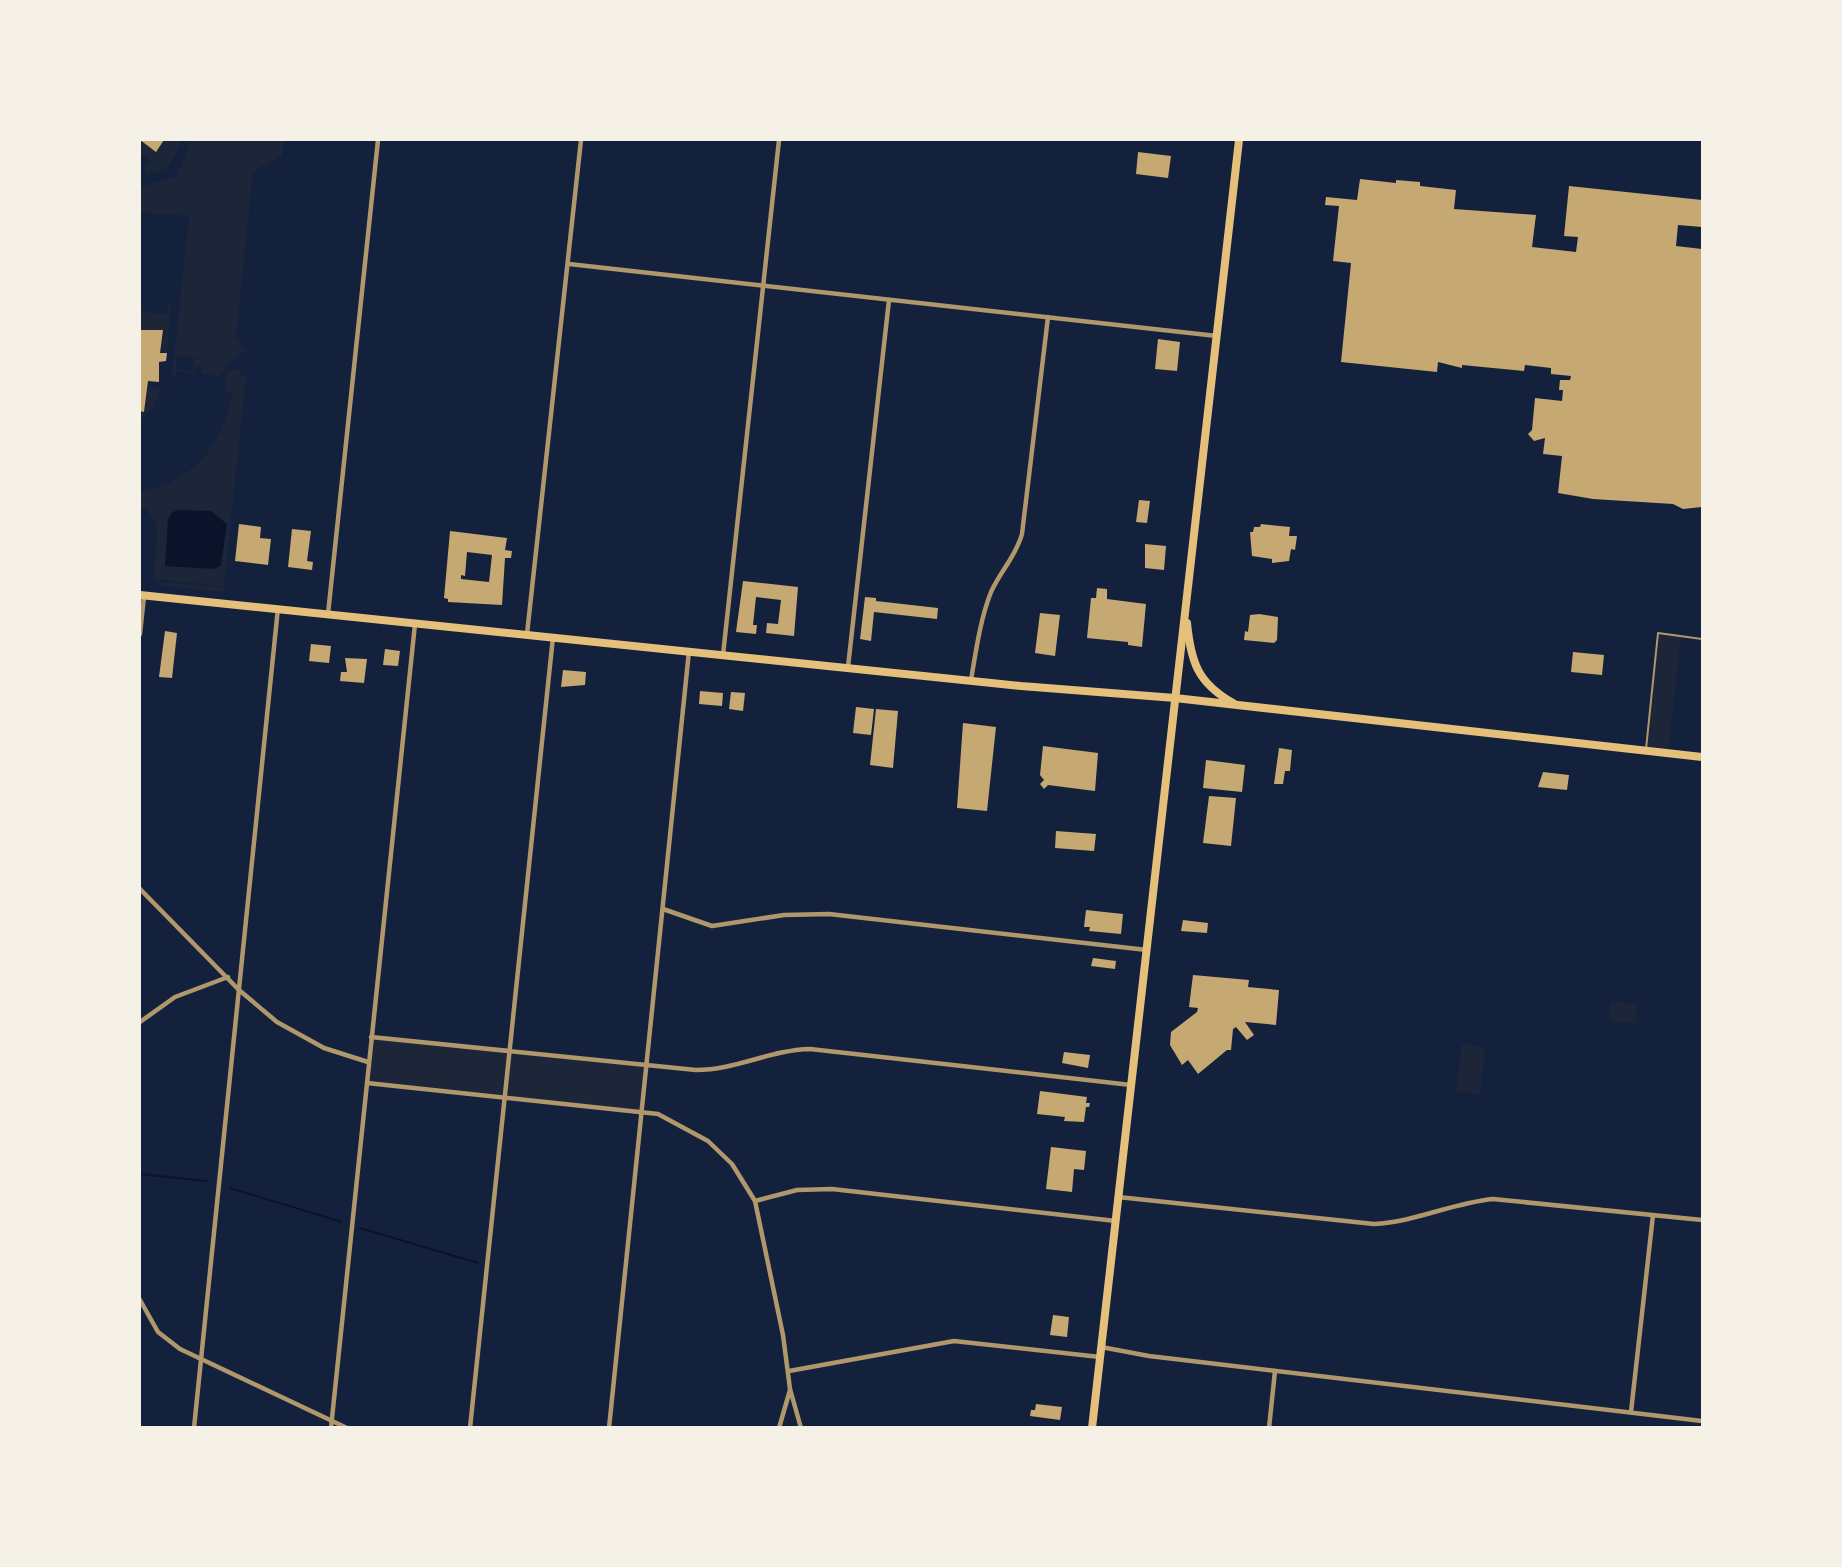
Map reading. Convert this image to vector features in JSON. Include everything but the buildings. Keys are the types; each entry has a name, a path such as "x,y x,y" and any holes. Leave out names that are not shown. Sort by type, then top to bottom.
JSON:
{"main road":[{"path":"1092,1428 1239,140"},
{"path":"142,595 971,680 1175,698 1702,757"},
{"path":"1186,605 1192,657 1197,671 1209,687 1237,705"}],"street":[{"path":"328,614 378,140"},
{"path":"527,634 581,140"},
{"path":"723,655 779,140"},
{"path":"568,264 1217,336"},
{"path":"848,667 889,300"},
{"path":"971,680 987,604 1023,534 1048,317"},
{"path":"140,634 142,595"},
{"path":"194,1428 278,608"},
{"path":"331,1428 415,624"},
{"path":"470,1428 553,637"},
{"path":"609,1428 689,651"},
{"path":"140,889 239,990 271,1018 324,1048 368,1062"},
{"path":"663,909 712,926 784,915 829,914 1147,950"},
{"path":"140,1022 175,997 228,977"},
{"path":"371,1037 647,1066 712,1070 774,1052 810,1049 1131,1085"},
{"path":"367,1083 658,1114 708,1141 732,1164 755,1201 764,1233 789,1371 790,1389 801,1428"},
{"path":"755,1201 797,1190 832,1188 1116,1221"},
{"path":"1118,1197 1374,1224 1408,1220 1460,1204 1493,1199 1702,1220"},
{"path":"1632,1412 1653,1215"},
{"path":"140,1300 158,1332 180,1349 348,1428"},
{"path":"789,1371 954,1341 1100,1357"},
{"path":"1101,1347 1149,1356 1702,1421"},
{"path":"1269,1428 1275,1371"},
{"path":"779,1428 790,1389"}],"lane":[{"path":"1646,752 1658,633 1702,639"}],"shaded area":[{"path":"166,140 183,140 168,168 147,174 144,169 150,160 140,153 140,142 156,151"},
{"path":"192,140 284,140 282,156 253,171 236,339 246,351 231,361 220,376 201,374 202,367 195,366 194,373 177,371 174,378 172,376 189,216 140,212 140,187 177,176","holes":["177,356 198,358 194,360 192,371 176,369"]},
{"path":"168,304 171,307 167,352 161,348 166,331 140,330 140,311 167,313"},
{"path":"233,369 241,370 240,376 246,376 224,586 155,579 156,529 149,512 140,505 140,493 159,487 191,470 213,445 227,412 232,392 225,391 226,376"},
{"path":"148,387 161,388 154,406 140,420 140,411 144,412"},
{"path":"211,511 227,524 221,565 214,569 165,566 168,519 172,512"},
{"path":"156,582 224,587 223,592 163,586"},
{"path":"1658,633 1681,636 1668,754 1646,751"},
{"path":"1611,1001 1637,1004 1635,1023 1609,1020"},
{"path":"371,1037 647,1066 643,1112 367,1083"},
{"path":"1462,1044 1485,1047 1480,1094 1456,1092"}],"waterway":[{"path":"140,1174 207,1181"},
{"path":"230,1188 342,1222"},
{"path":"360,1228 478,1263"}]}
